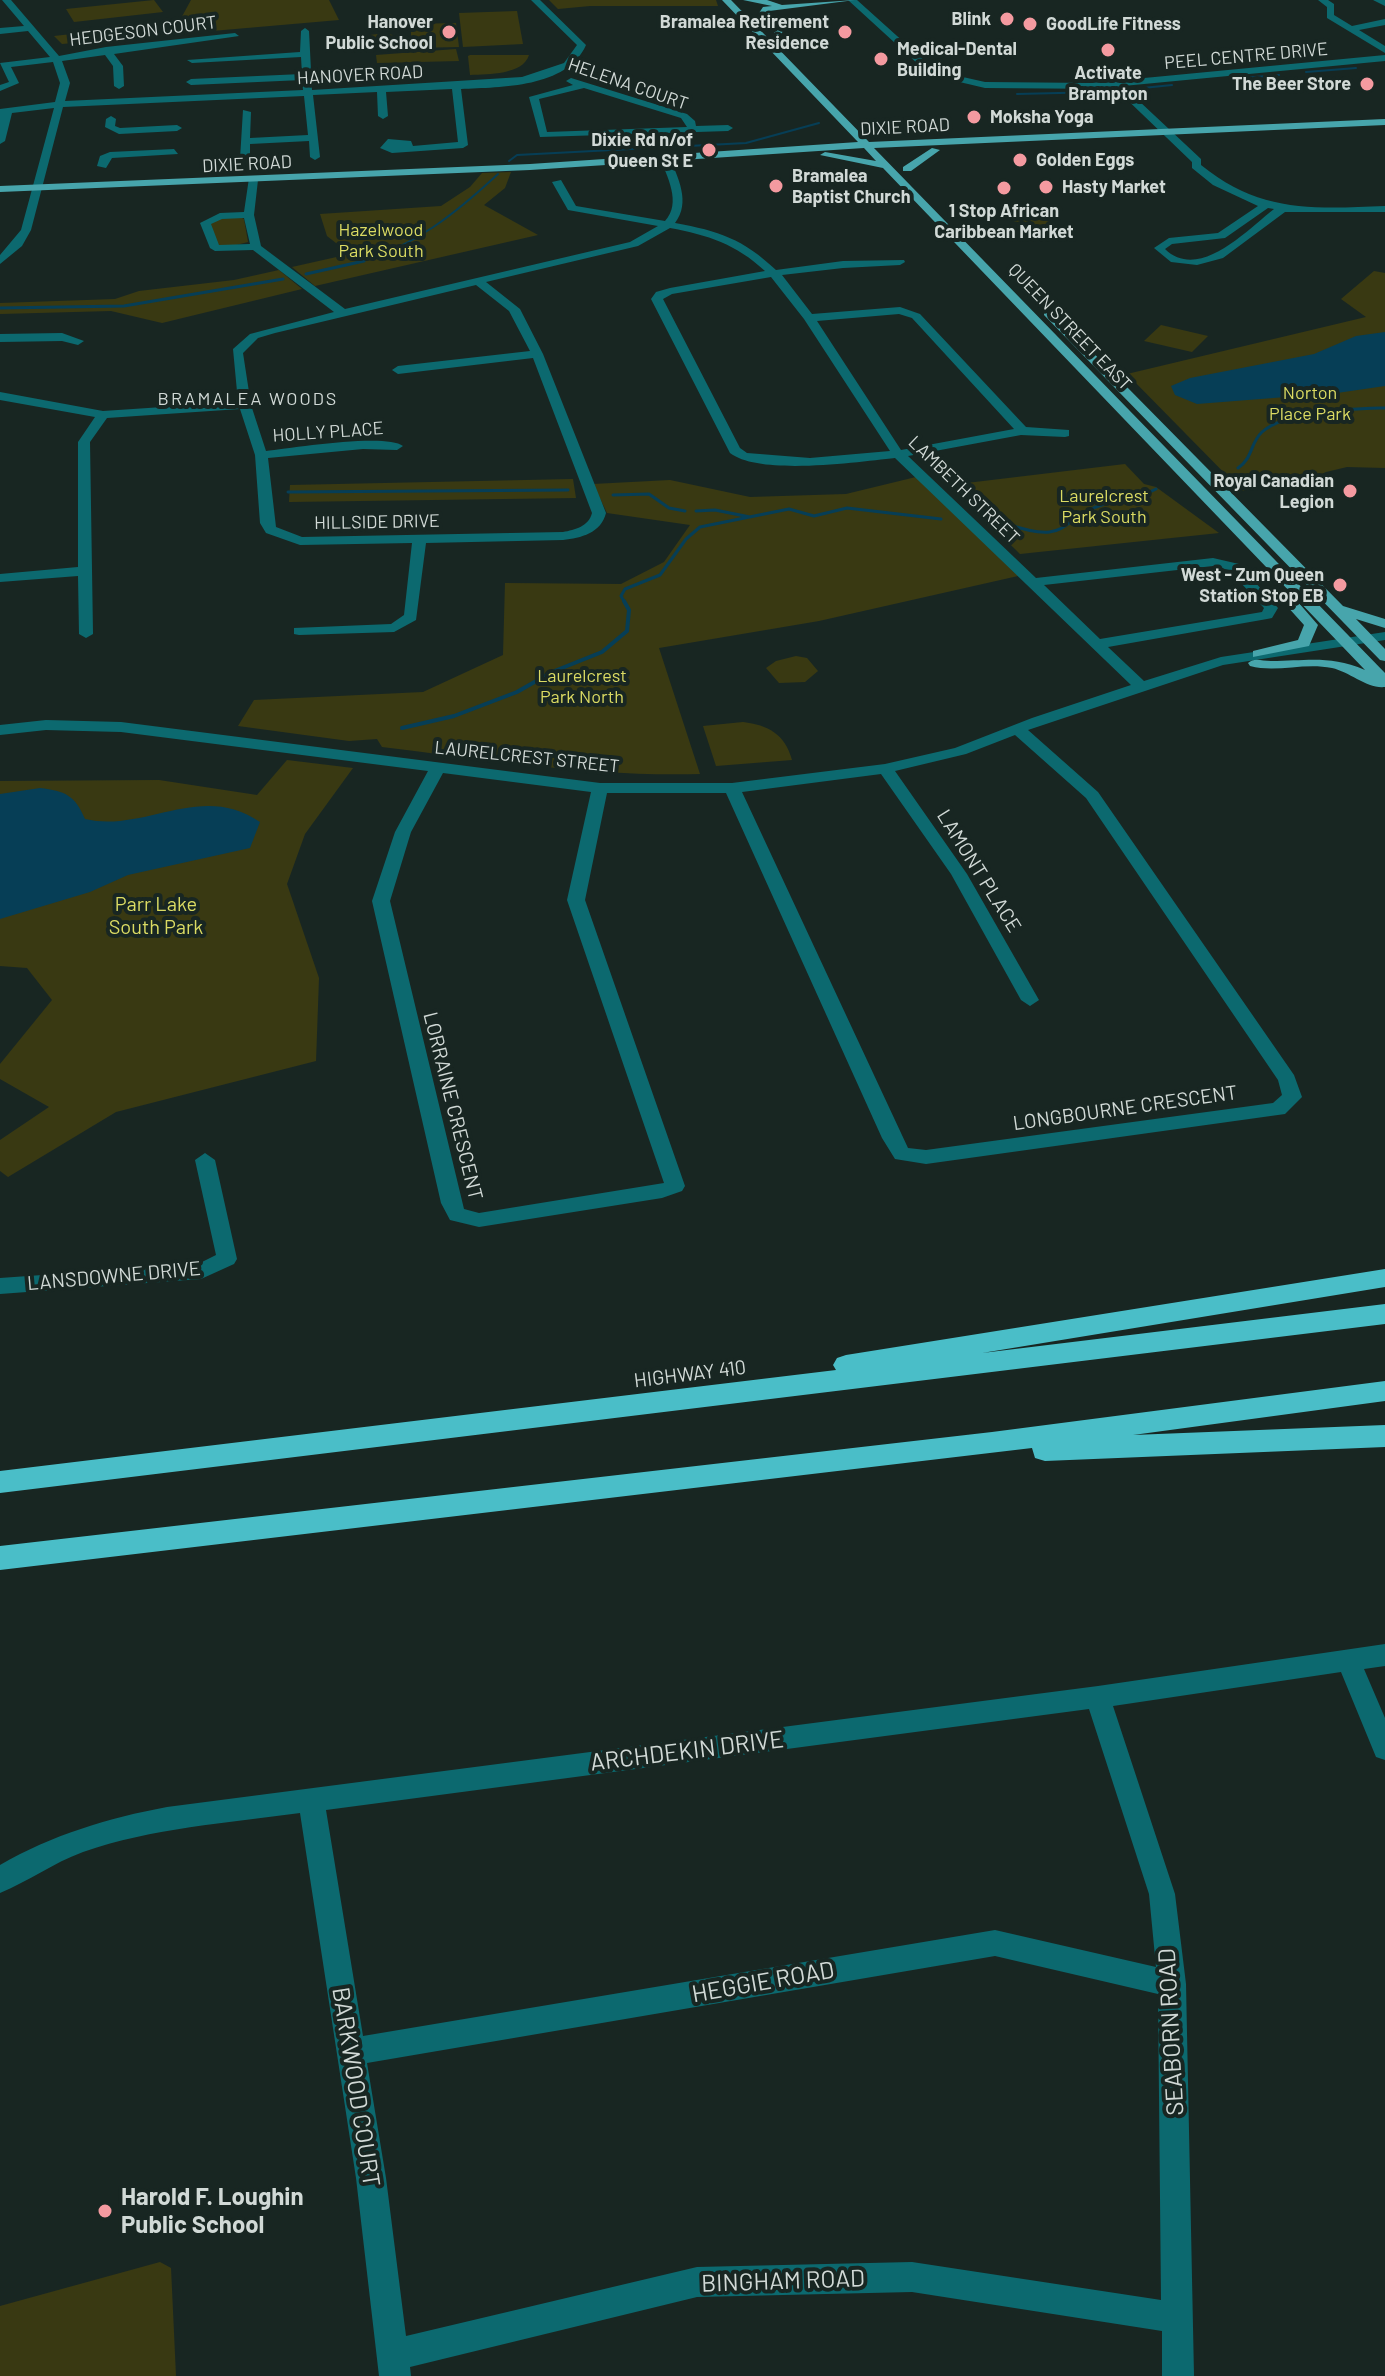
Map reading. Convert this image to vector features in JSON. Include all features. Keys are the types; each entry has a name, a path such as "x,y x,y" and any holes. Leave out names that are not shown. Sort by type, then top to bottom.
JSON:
{"highway":[{"path":"727,1396 760,1379 1385,1278"},
{"name":"HIGHWAY 410","path":"0,1482 1385,1314"},
{"path":"0,1558 992,1443 1385,1391"},
{"path":"992,1443 1036,1451 1328,1436 1385,1436"}],"main road":[{"name":"QUEEN STREET EAST","path":"726,0 853,130 878,146 918,181"},
{"path":"746,0 770,4 826,0"},
{"path":"746,0 836,97"},
{"path":"778,35 780,30 764,14 764,10 777,6 851,0"},
{"name":"DIXIE ROAD","path":"0,192 1385,122"},
{"name":"DIXIE ROAD","path":"1165,135 1385,128"},
{"path":"823,151 853,130"},
{"path":"888,133 938,146"},
{"name":"QUEEN STREET EAST","path":"878,146 887,166 1385,682"},
{"path":"907,169 938,146"},
{"path":"823,151 887,166"},
{"path":"941,204 960,224"},
{"path":"1030,315 1020,298 1026,299 1055,328 1065,330"},
{"name":"QUEEN STREET EAST","path":"1043,308 1333,604 1380,646"},
{"path":"1256,659 1300,646 1311,630 1308,621 1258,568 1266,558"},
{"path":"1333,604 1361,618 1385,624"},
{"path":"1256,659 1269,667 1321,663 1361,672 1385,688"}],"street":[{"name":"HANOVER ROAD","path":"4,111 60,104 516,81 548,74 576,59 582,45 535,0"},
{"name":"PEEL CENTRE DRIVE","path":"851,0 929,70 942,77 989,86 1111,84 1385,58"},
{"name":"PEEL CENTRE DRIVE","path":"1322,0 1331,6 1330,16 1385,50"},
{"path":"1377,0 1385,3"},
{"path":"0,261 23,236 38,190 64,76 55,57 5,3"},
{"path":"1352,29 1385,23"},
{"path":"0,31 28,28"},
{"path":"305,31 304,77 315,157"},
{"name":"HEDGESON COURT","path":"2,65 235,36"},
{"path":"106,50 118,66 119,86"},
{"path":"192,60 304,54"},
{"path":"0,88 14,83 2,65"},
{"name":"HELENA COURT","path":"548,74 627,102 684,116 692,123 691,129"},
{"path":"191,82 304,77"},
{"path":"1111,84 1110,88 1165,135 1186,162 1196,166 1223,190 1283,208 1331,211 1385,209"},
{"path":"584,85 534,97 543,135 728,128"},
{"path":"408,148 463,145 456,86"},
{"path":"381,90 383,116"},
{"path":"102,166 104,158 110,155 174,157 179,99"},
{"path":"0,138 4,111"},
{"path":"245,159 246,112"},
{"path":"111,119 110,127 119,131 177,128"},
{"path":"247,141 313,138"},
{"path":"665,159 680,204 670,226"},
{"path":"253,180 249,215 256,247"},
{"name":"LAMBETH STREET","path":"557,182 572,208 731,240 750,251 776,274 809,318 898,454 1142,687"},
{"path":"1266,205 1233,230 1208,239 1169,241 1159,248 1164,256 1200,261 1221,253 1283,208"},
{"path":"249,215 220,216 205,223 215,248 256,247 343,313"},
{"name":"HILLSIDE DRIVE","path":"479,282 514,309 537,354 599,513 597,521 579,534 563,536 419,540 300,541 271,530 267,523 261,455 245,405 237,352 243,343 271,330 634,244 670,226"},
{"path":"1233,230 1247,233"},
{"path":"900,262 776,274 670,291 657,299 735,450 744,457 758,460 810,462 898,454 1021,431 1065,433"},
{"path":"809,318 900,310 916,316 1019,425 1021,431"},
{"path":"0,338 62,337 78,341"},
{"path":"398,370 537,354"},
{"path":"0,396 103,415 245,405"},
{"path":"86,634 84,442 103,415"},
{"name":"HOLLY PLACE","path":"261,455 363,445 397,446"},
{"path":"299,631 394,628 405,624 411,617 419,540"},
{"path":"1036,584 1090,574 1213,562 1234,567 1271,608 1267,615 1097,644"},
{"path":"0,578 86,571"},
{"name":"LAURELCREST STREET","path":"0,730 46,725 121,727 600,788 732,788 885,769 960,751 1181,675 1256,659 1350,646 1380,646"},
{"name":"LONGBOURNE CRESCENT","path":"732,788 902,1154 926,1157 1278,1109 1292,1097 1287,1079 1145,872 1092,795 1017,729"},
{"name":"LORRAINE CRESCENT","path":"438,768 406,822 386,873 381,901 451,1203 457,1215 479,1220 662,1191 675,1186 576,900 600,788"},
{"name":"LAMONT PLACE","path":"885,769 959,874 1030,1000"},
{"name":"LANSDOWNE DRIVE","path":"0,1286 201,1271 227,1259 205,1160"},
{"name":"ARCHDEKIN DRIVE","path":"0,1880 29,1861 111,1828 1098,1697 1385,1655"},
{"path":"1349,1661 1385,1749"},
{"name":"SEABORN ROAD","path":"1098,1697 1162,1894 1172,1984 1178,2376"},
{"name":"BARKWOOD COURT","path":"311,1800 351,2052 394,2366"},
{"name":"HEGGIE ROAD","path":"351,2052 995,1943 1172,1984"},
{"name":"BINGHAM ROAD","path":"394,2366 697,2282 912,2277 1179,2318"}],"green space":[{"path":"154,0 163,12 74,22 66,9"},
{"path":"191,0 329,0 339,20 62,44 54,36 179,22"},
{"path":"549,0 716,0 718,6 558,9"},
{"path":"517,11 523,44 463,47 459,13"},
{"path":"456,23 459,47 412,48 411,45 406,48 360,50 355,37 385,33 411,40 411,24"},
{"path":"456,49 459,61 377,63 376,55"},
{"path":"470,55 529,55 525,62 512,70 470,75"},
{"name":"Hazelwood Park South","path":"511,172 505,188 484,205 538,235 315,286 292,267 350,254 327,236 320,214 441,206 470,187 482,173"},
{"path":"1018,205 1060,214 1042,227 999,218"},
{"path":"240,217 244,219 248,242 228,247 217,245 210,223"},
{"path":"279,270 302,289 162,323 111,311 0,314 0,303 115,299 139,291 234,280"},
{"name":"Norton Place Park","path":"1374,271 1385,273 1385,468 1347,467 1305,482 1283,487 1275,483 1242,491 1127,374 1366,317 1341,299"},
{"path":"1161,325 1208,336 1192,352 1144,341"},
{"name":"Laurelcrest Park South","path":"1125,464 1144,484 1156,487 1219,533 1020,554 950,485"},
{"name":"Laurelcrest Park North","path":"916,477 1018,576 819,621 659,648 700,774 620,773 541,766 382,747 377,739 349,741 238,726 254,700 423,692 503,655 505,583 621,584 664,562 690,525 607,513 593,484 670,480 750,497 846,494"},
{"path":"573,479 576,498 289,502 290,485"},
{"path":"796,656 807,658 818,671 805,682 779,683 766,668 776,661"},
{"path":"743,722 774,732 785,744 792,760 716,766 703,726"},
{"name":"Parr Lake South Park","path":"287,760 353,768 305,834 287,884 319,978 316,1061 116,1112 8,1177 0,1171 0,1140 49,1107 0,1079 0,1064 52,1000 27,968 0,966 0,781 159,780 257,795"},
{"path":"160,2262 171,2268 176,2376 0,2376 0,2306"}],"water":[{"path":"1385,332 1385,386 1197,404 1175,395 1171,386 1190,378 1314,354 1356,336"},
{"path":"40,788 73,799 85,819 129,820 173,810 216,806 238,811 260,822 250,848 128,875 90,892 0,919 0,794"}],"waterway":[{"path":"1306,72 1356,68"},
{"path":"1243,78 1279,75"},
{"path":"1133,89 1172,85"},
{"path":"1017,94 1101,92"},
{"path":"509,161 517,155 746,143 819,123"},
{"path":"358,262 396,248 433,228 498,174"},
{"path":"358,262 364,261"},
{"path":"306,274 358,262"},
{"path":"0,308 124,306 283,279"},
{"path":"1238,468 1246,460 1258,436 1287,419 1320,412 1385,408"},
{"path":"1007,524 1028,530 1054,531 1091,509 1156,489"},
{"path":"288,492 568,490"},
{"path":"613,495 649,494 669,508 685,511"},
{"path":"750,517 789,509 814,516 847,508 941,519"},
{"path":"696,511 715,510 750,517"},
{"path":"625,603 621,596 625,589 660,575 686,539 700,527 750,517"},
{"path":"402,728 454,716 517,692 552,672 602,652 627,631 629,610 624,601"}],"place":[{"name":"Blink","path":"1007,19"},
{"name":"GoodLife Fitness","path":"1030,24"},
{"name":"Hanover Public School","path":"449,32"},
{"name":"Bramalea Retirement Residence","path":"845,32"},
{"name":"Activate Brampton","path":"1108,50"},
{"name":"Medical-Dental Building","path":"881,59"},
{"name":"The Beer Store","path":"1367,84"},
{"name":"Moksha Yoga","path":"974,117"},
{"name":"Dixie Rd n/of Queen St E","path":"709,150"},
{"name":"Golden Eggs","path":"1020,160"},
{"name":"Bramalea Baptist Church","path":"776,186"},
{"name":"Hasty Market","path":"1046,187"},
{"name":"1 Stop African Caribbean Market","path":"1004,188"},
{"name":"Royal Canadian Legion","path":"1350,491"},
{"name":"West - Zum Queen Station Stop EB","path":"1340,585"},
{"name":"Harold F. Loughin Public School","path":"105,2211"}],"district":[{"name":"BRAMALEA WOODS","path":"248,399"}]}
